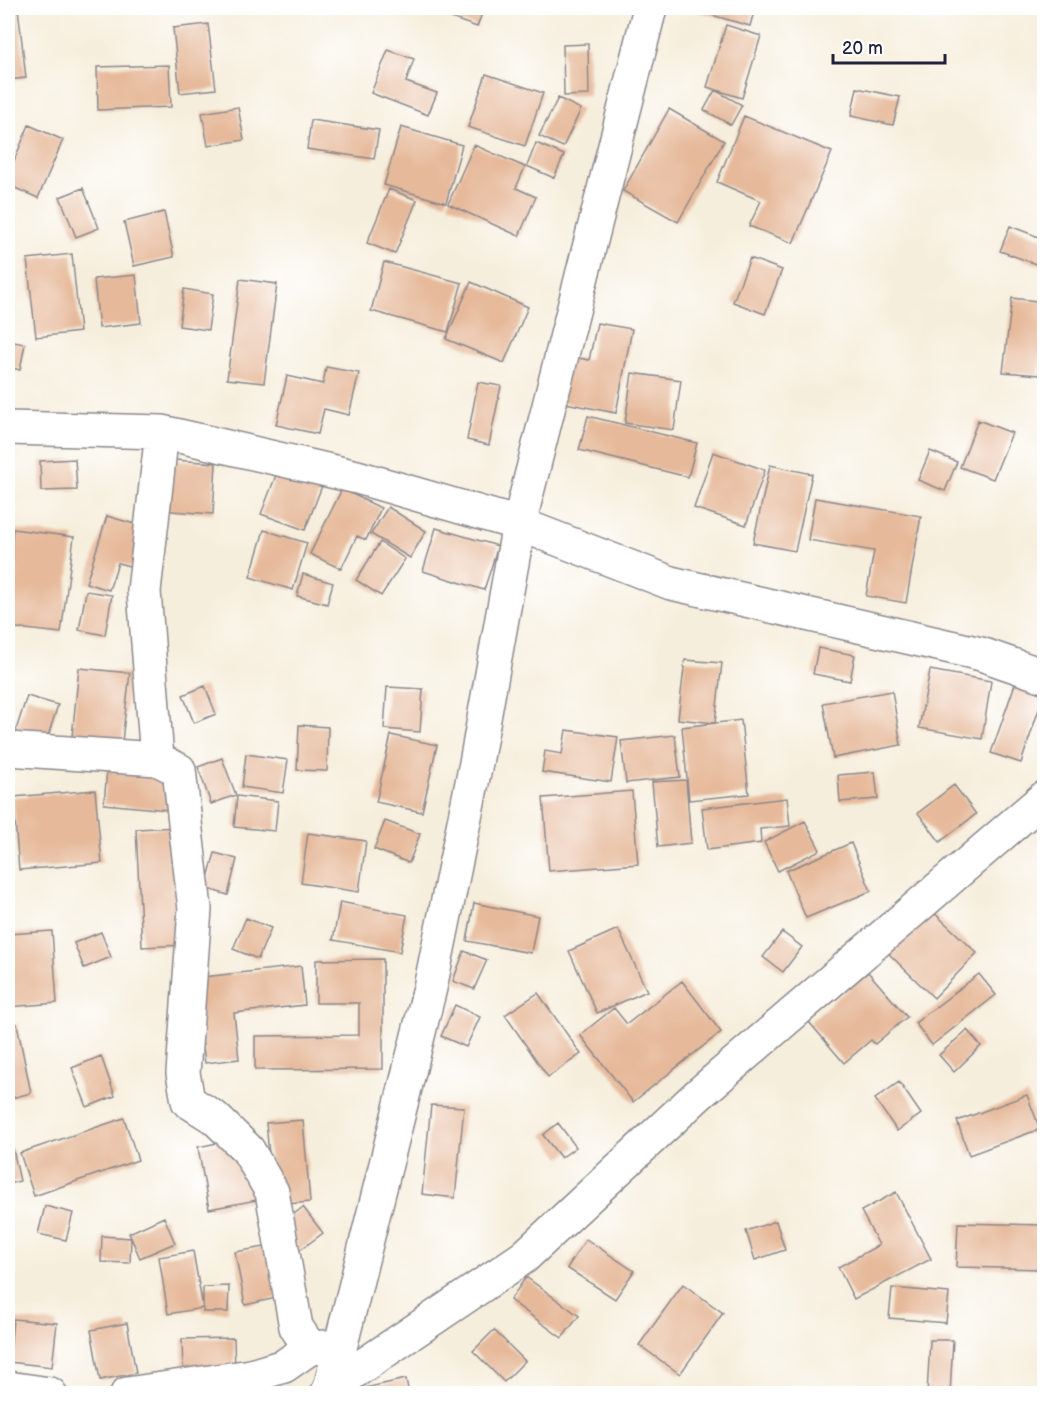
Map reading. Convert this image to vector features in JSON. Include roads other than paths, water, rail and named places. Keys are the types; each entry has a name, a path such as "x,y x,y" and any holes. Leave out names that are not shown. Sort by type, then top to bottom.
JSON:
{"street":[{"path":"328,1391 325,1347 430,988 476,763 519,524 650,8"},
{"path":"8,428 162,432 357,477 519,524 671,583 981,654 1044,676"},
{"path":"157,759 144,591 162,432"},
{"path":"8,749 157,759 179,770 195,909 183,1073 188,1101 215,1118 248,1150 272,1192 296,1328 325,1347"},
{"path":"328,1391 524,1257 699,1094 1044,798"},
{"path":"128,1394 251,1376 284,1366 325,1347"},
{"path":"8,1388 50,1394"}]}
